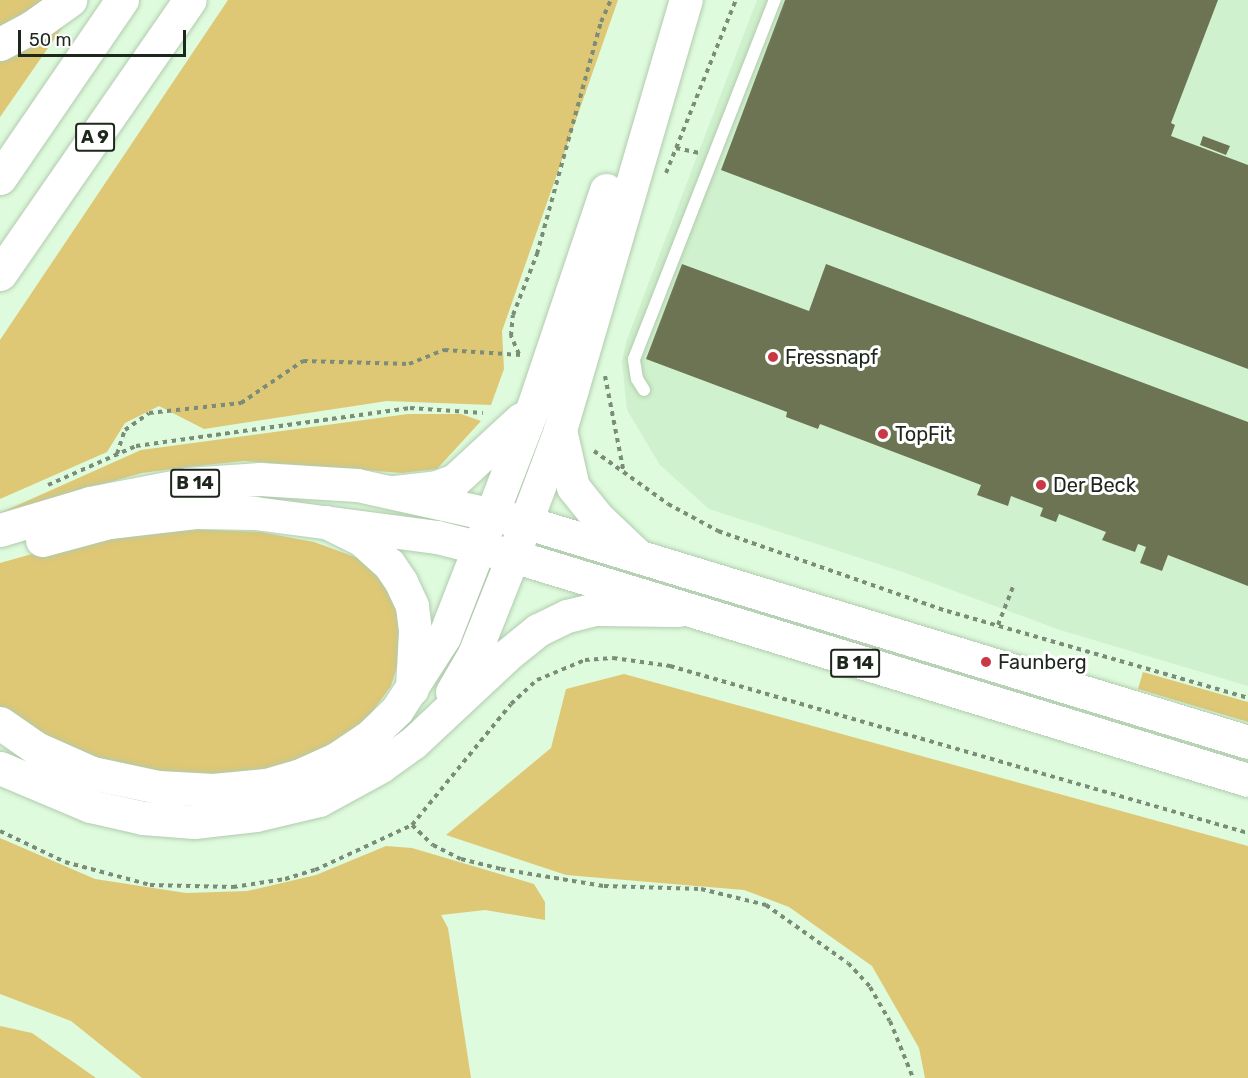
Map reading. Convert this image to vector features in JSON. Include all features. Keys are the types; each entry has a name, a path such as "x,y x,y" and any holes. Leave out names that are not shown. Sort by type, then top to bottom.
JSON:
{"main road":[{"path":"0,44 33,27 70,0"},
{"path":"0,178 122,0"},
{"name":"A 9","path":"0,274 190,0"},
{"path":"0,723 36,748 92,773 158,788 213,790 266,785 336,759 369,737 412,691 444,637 533,407 534,359 668,0"},
{"path":"433,722 474,654 525,522 572,438 686,0"},
{"path":"395,492 436,487 455,480 498,444 533,407"},
{"path":"572,438 573,487 597,517 638,556"},
{"name":"B 14","path":"0,530 90,503 188,484 296,480 395,492 525,522 1248,742"},
{"name":"B 14","path":"0,552 109,522 157,515 255,513 479,547 678,610 1248,780"},
{"path":"326,522 360,539 389,564 401,582 412,606 415,631 412,691"},
{"path":"0,768 90,806 143,818 211,821 319,800 381,766 413,743 433,722 538,630 567,616 596,609 678,610"}],"lane":[{"path":"644,390 637,379 634,359 775,0"}],"path":[{"path":"534,359 511,336 513,315 537,254 601,22 611,0"},
{"path":"664,179 736,0"},
{"path":"117,454 125,430 149,413 241,403 303,361 409,364 444,350 534,359"},
{"path":"604,371 623,469"},
{"path":"43,487 136,446 411,408 483,413"},
{"path":"572,438 623,469 668,504 718,531 849,579 1248,698"},
{"path":"998,625 1013,587"},
{"path":"511,704 537,680 585,660 640,659 1248,832"},
{"path":"412,825 433,845 461,859 501,869 604,885 701,889 766,905 848,963 870,987 890,1021 913,1078"}],"shaded area":[{"path":"0,0 53,0 0,34"},
{"path":"228,0 618,0 502,331 504,369 491,405 387,401 204,429 159,406 125,423 107,452 0,499 0,340"},
{"path":"757,0 1248,0 1248,686 1060,630 900,571 709,509 660,465 627,410 622,362 626,342"},
{"path":"64,25 0,117 0,54"},
{"path":"408,414 461,414 481,421 437,469 402,473 244,461 142,473 0,513 141,450"},
{"path":"163,528 261,532 314,542 358,558 380,576 399,611 403,647 391,686 365,722 326,750 279,770 217,776 153,774 91,757 22,725 0,708 0,563 57,547"},
{"path":"1143,672 1248,702 1248,722 1138,689"},
{"path":"624,674 1248,846 1248,1078 925,1078 919,1048 872,966 789,907 744,890 566,875 446,835 551,748 566,689"},
{"path":"0,838 95,879 186,893 247,891 316,875 386,846 412,848 534,884 545,902 545,920 485,910 441,915 448,928 471,1078 142,1078 71,1021 0,994"},
{"path":"0,1026 32,1033 96,1078 0,1078"}],"building":[{"path":"785,0 1218,0 1171,123 1175,125 1171,136 1248,165 1248,369 721,170"},
{"path":"1203,136 1230,146 1226,155 1200,145"},
{"path":"682,264 809,311 826,264 1248,422 1248,586 1168,555 1162,571 1140,563 1146,547 1138,544 1135,552 1102,540 1106,532 1059,514 1056,522 1040,516 1043,508 1011,496 1008,506 977,495 981,485 820,424 818,429 786,417 787,412 646,359"}],"place":[{"name":"Fressnapf","path":"773,357"},
{"name":"TopFit","path":"883,434"},
{"name":"Der Beck","path":"1041,485"},
{"name":"Faunberg","path":"986,662"}]}
